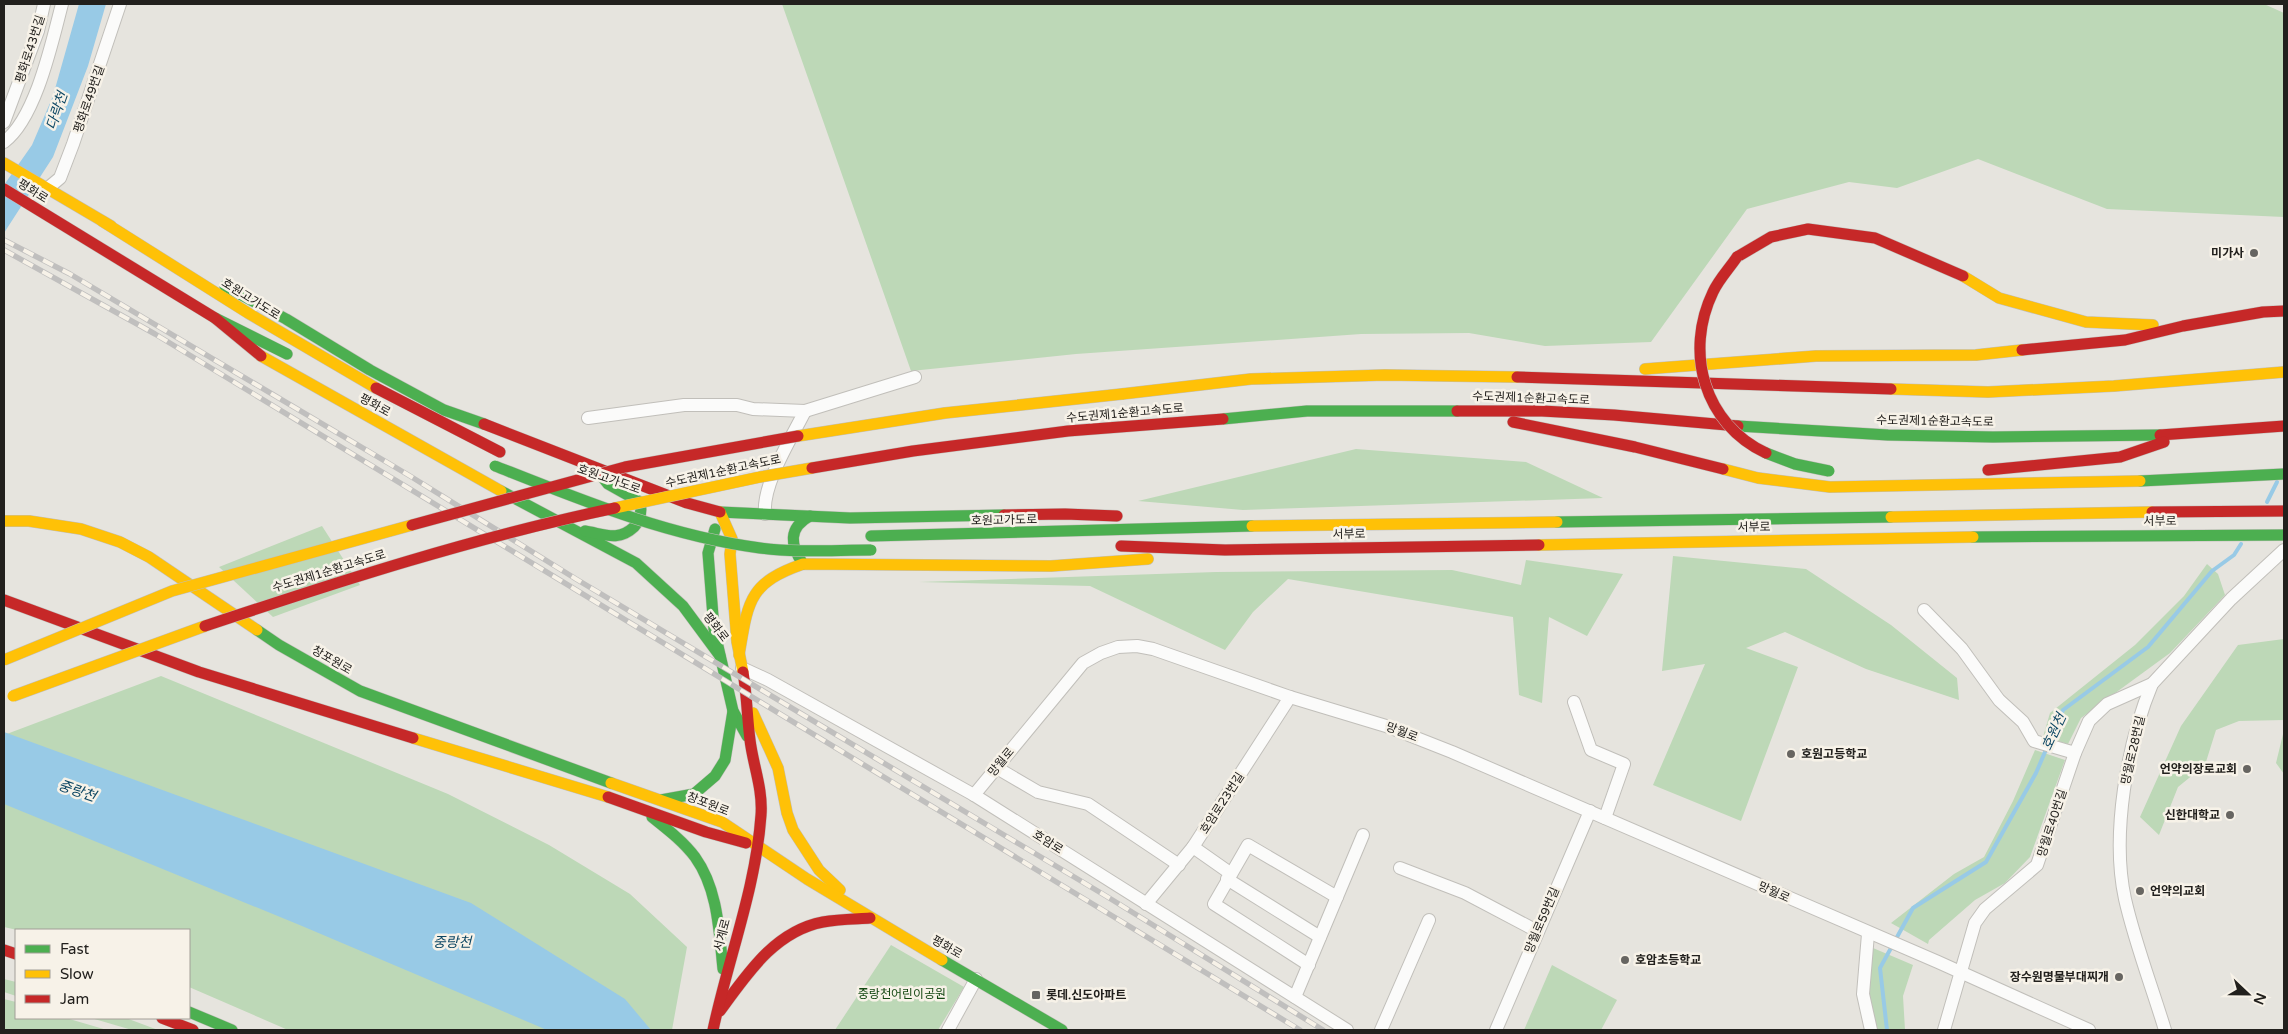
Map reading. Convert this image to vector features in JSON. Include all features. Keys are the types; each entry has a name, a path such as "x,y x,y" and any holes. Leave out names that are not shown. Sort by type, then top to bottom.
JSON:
{"main road":[{"name":"평화로","path":"4,163 102,221 286,319 370,370 444,410 687,503 720,512"},
{"name":"평화로","path":"4,189 215,318 262,357 636,563 683,606 720,656"},
{"name":"호원고가도로","path":"102,221 278,332 436,422 505,454"},
{"path":"1833,471 1786,463 1744,440 1724,419 1708,391 1699,362 1701,332 1713,293 1737,257 1771,237 1808,229 1874,238 1961,275 1999,298 2086,322 2143,330 2182,326 2262,312 2284,311"},
{"path":"215,318 297,360"},
{"path":"1543,377 1816,356 1976,355 2125,340 2143,330"},
{"name":"수도권제1순환고속도로","path":"4,660 172,591 625,466 749,444 936,415 1251,379 1299,377 1385,375 1543,377 1696,384 1988,392 2123,385 2284,372"},
{"path":"1455,410 1635,447 1758,478 1830,487 2066,483 2284,474"},
{"name":"수도권제1순환고속도로","path":"7,699 163,639 307,591 461,547 674,495 784,473 939,448 1086,430 1223,420 1307,411 1455,410 1614,415 1695,424 1888,435 2153,436 2284,426"},
{"path":"1972,471 2120,457 2191,432"},
{"path":"491,464 590,502 683,533 762,548 876,550"},
{"path":"572,529 614,536 625,535 638,524 642,512 640,502 608,484 593,466"},
{"name":"호원고가도로","path":"556,474 596,490 658,510"},
{"name":"서부로","path":"1261,526 2028,515 2098,512 2284,511"},
{"name":"평화로","path":"720,512 708,553 714,629 733,711 750,741"},
{"name":"평화로","path":"720,512 732,539 730,554 736,632 748,702 750,741 758,778 762,814 758,846 870,918 1062,1030"},
{"path":"720,512 850,518 1065,514 1186,518 1261,526"},
{"path":"803,564 796,555 794,530 799,522 810,516"},
{"name":"창포원로","path":"4,520 81,529 120,542 150,557 279,645 360,691 659,801 722,822 758,846"},
{"path":"702,522 739,529"},
{"name":"호원고가도로","path":"867,536 1261,526"},
{"path":"786,534 805,535"},
{"name":"서부로","path":"1225,550 2098,535 2284,535"},
{"path":"1109,546 1225,550"},
{"path":"740,662 748,604 755,591 765,580 780,571 803,564 1051,566 1143,560 1225,550"},
{"path":"4,600 45,612 196,671 291,702 640,807 720,837 758,846"},
{"path":"714,629 715,618 721,611 727,611 732,617 736,632"},
{"path":"748,702 778,768 787,813 793,830 819,870 870,918"},
{"path":"659,801 694,794 715,776 725,760 733,711"},
{"path":"640,807 684,843 706,872 715,896 723,984"},
{"name":"서계로","path":"713,1030 758,846"},
{"path":"716,1016 756,963 772,946 795,931 822,923 870,918"},
{"path":"190,1012 232,1030"},
{"path":"165,1019 193,1030"}],"street":[{"name":"평화로43번길","path":"4,122 38,31 44,4"},
{"path":"4,142 11,137 21,123 40,83 62,4"},
{"name":"평화로49번길","path":"48,188 60,178 120,4"},
{"path":"588,418 684,405 738,405 753,409 805,411 915,376"},
{"path":"765,514 764,504 767,489 805,411"},
{"name":"망월로28번길","path":"2165,1030 2125,899 2120,856 2124,785 2144,701 2152,684 2231,599 2284,550"},
{"path":"1924,610 1971,660 1999,700 2023,722 2034,741 2075,753"},
{"name":"망월로","path":"974,795 1083,663 1101,653 1118,647 1137,646 1153,649 1290,697 1386,726 1590,811 1962,974"},
{"name":"호암로","path":"740,662 768,680 974,795 1347,1030"},
{"name":"망월로40번길","path":"1944,1030 1962,974 1975,923 1979,916 2030,873 2041,858 2075,753 2089,721 2097,712 2124,695 2152,684"},
{"name":"호암로23번길","path":"1146,904 1193,847 1290,697"},
{"path":"1574,702 1592,750 1624,764 1605,818"},
{"path":"996,768 1038,792 1088,804 1179,865"},
{"name":"망월로59번길","path":"1496,1030 1590,811"},
{"path":"1295,997 1363,835"},
{"path":"1309,965 1214,904 1248,845 1337,897"},
{"path":"1193,847 1229,876 1320,937"},
{"path":"1400,868 1466,893 1537,931"},
{"path":"1381,1030 1429,920"},
{"path":"1868,934 1863,994 1871,1030"},
{"path":"1962,974 2089,1030"},
{"path":"948,1030 976,979"}],"green space":[{"path":"782,4 2264,4 2284,13 2284,217 2107,209 1978,159 1897,188 1849,182 1747,209 1651,342 1545,346 1469,333 1361,334 1076,354 911,371"},
{"path":"1356,449 1526,462 1603,498 1243,510 1138,501"},
{"path":"322,526 360,585 273,617 219,567"},
{"path":"1673,556 1806,569 1891,625 1957,678 1959,700 1866,669 1785,632 1746,648 1798,667 1741,821 1653,785 1705,664 1662,671"},
{"path":"1526,560 1623,574 1587,636 1549,617 1542,703 1519,695 1513,617 1288,579 1253,612 1225,650 1090,586 919,582 1216,572 1452,570 1521,585"},
{"path":"2207,564 2218,574 2225,595 2170,653 2081,718 2068,744 2043,737 2050,713 2135,645 2184,596"},
{"path":"2284,639 2284,720 2239,721 2216,730 2205,765 2178,787 2159,835 2140,817 2181,726 2238,645"},
{"path":"161,676 448,794 549,845 630,894 687,947 672,1030 288,1030 190,987 190,929 15,930 4,927 4,735"},
{"path":"2284,730 2284,774 2276,763"},
{"path":"2035,750 2065,760 2030,857 2005,883 1975,900 1929,940 1928,944 1891,923 1954,874 1984,857 2013,801"},
{"name":"중랑천어린이공원","path":"891,945 964,987 938,1030 835,1030"},
{"path":"1873,948 1913,965 1903,996 1905,1030 1877,1030 1869,994"},
{"path":"1552,965 1617,1000 1601,1030 1524,1030"},
{"path":"4,979 15,982 15,996 4,992"},
{"path":"4,999 15,1002 15,1019 69,1019 107,1030 4,1030"},
{"path":"94,1019 129,1019 158,1030 132,1030"}],"water":[{"name":"다락천","path":"79,4 106,4 88,66 53,157 4,233 4,185 32,145 53,96"},
{"name":"중랑천","path":"4,732 471,903 625,999 651,1030 547,1030 302,926 4,804"}],"waterway":[{"name":"호원천","path":"2267,502 2277,482"},
{"name":"호원천","path":"1887,1030 1880,968 1913,908 1986,862 2036,773 2063,710 2148,647 2212,571 2234,555 2241,544"}],"railway":[{"path":"4,240 70,274 410,476 576,579 1106,896 1323,1030"},
{"path":"4,250 155,334 1300,1030"}],"traffic: fast":[{"path":"225,286 286,319 370,370 444,410 484,424"},
{"path":"215,318 287,354"},
{"path":"1223,419 1307,411 1457,411"},
{"path":"1738,426 1888,435 1993,437 2160,435"},
{"path":"1766,453 1795,464 1829,471"},
{"path":"495,466 592,504 692,535 774,550 871,550"},
{"path":"585,531 616,536 628,532 638,522 640,516 640,502 608,484 596,469"},
{"path":"2140,481 2284,474"},
{"path":"501,491 636,563 683,606 720,656"},
{"path":"720,512 850,518 1004,515"},
{"path":"803,564 796,550 793,537 798,526 810,516"},
{"path":"1557,522 1891,517"},
{"path":"871,536 1252,526"},
{"path":"715,529 708,553 714,629 733,711 747,736"},
{"path":"1973,537 2284,535"},
{"path":"257,630 279,645 360,691 611,783"},
{"path":"661,800 694,794 715,776 725,760 733,711"},
{"path":"652,817 685,846 703,869 713,896 723,969"},
{"path":"942,960 1062,1030"},
{"path":"190,1012 232,1030"}],"traffic: slow":[{"path":"4,163 111,226"},
{"path":"102,221 248,313 376,388"},
{"path":"1963,276 1999,298 2086,322 2153,325"},
{"path":"1645,369 1816,356 1976,355 2022,350"},
{"path":"261,356 501,491"},
{"path":"1891,389 1988,392 2114,386 2284,372"},
{"path":"1122,394 1251,379 1385,375 1517,377"},
{"path":"798,436 945,413 1122,394"},
{"path":"615,508 760,477 812,468"},
{"path":"1723,469 1758,478 1830,487 2140,481"},
{"path":"720,512 732,539 730,554 737,642 743,672"},
{"path":"1891,517 2152,512"},
{"path":"4,521 29,521 81,529 120,542 149,557 257,630"},
{"path":"1252,526 1557,522"},
{"path":"4,660 172,591 412,525"},
{"path":"1539,545 1973,537"},
{"path":"739,655 749,608 761,587 785,571 803,564 1051,566 1148,559"},
{"path":"13,696 205,626"},
{"path":"753,713 778,768 787,813 793,830 819,870 840,890"},
{"path":"413,738 608,797"},
{"path":"611,783 722,822 807,879 942,960"}],"traffic: jam":[{"path":"4,189 215,318 261,356"},
{"path":"1737,257 1771,237 1808,229 1875,238 1963,276"},
{"path":"1737,257 1715,287 1704,315 1700,338 1701,362 1705,384 1714,405 1727,424 1745,440 1766,453"},
{"path":"2022,350 2125,340 2183,326 2263,312 2284,311"},
{"path":"1517,377 1891,389"},
{"path":"376,388 500,452"},
{"path":"1457,411 1542,411 1614,415 1738,426"},
{"path":"812,468 913,451 1068,431 1223,419"},
{"path":"1513,422 1635,447 1723,469"},
{"path":"484,424 687,503 720,512"},
{"path":"2160,435 2284,426"},
{"path":"412,525 625,467 798,436"},
{"path":"1988,470 2120,457 2164,442"},
{"path":"205,626 460,546 615,508"},
{"path":"2152,512 2284,511"},
{"path":"1004,515 1065,514 1117,516"},
{"path":"1121,546 1225,550 1539,545"},
{"path":"4,600 199,672 413,738"},
{"path":"713,1030 748,896 754,869 761,815 761,796 751,749 743,672"},
{"path":"608,797 706,832 746,843"},
{"path":"720,1011 752,969 776,944 790,934 823,922 870,918"},
{"path":"4,950 15,954"},
{"path":"165,1019 193,1030"}],"place":[{"name":"미가사","path":"2254,253"},
{"name":"호원고등학교","path":"1791,754"},
{"name":"언약의장로교회","path":"2247,769"},
{"name":"신한대학교","path":"2230,815"},
{"name":"언약의교회","path":"2140,891"},
{"name":"호암초등학교","path":"1625,960"},
{"name":"장수원명물부대찌개","path":"2119,977"},
{"name":"롯데.신도아파트","path":"1036,995"}]}
